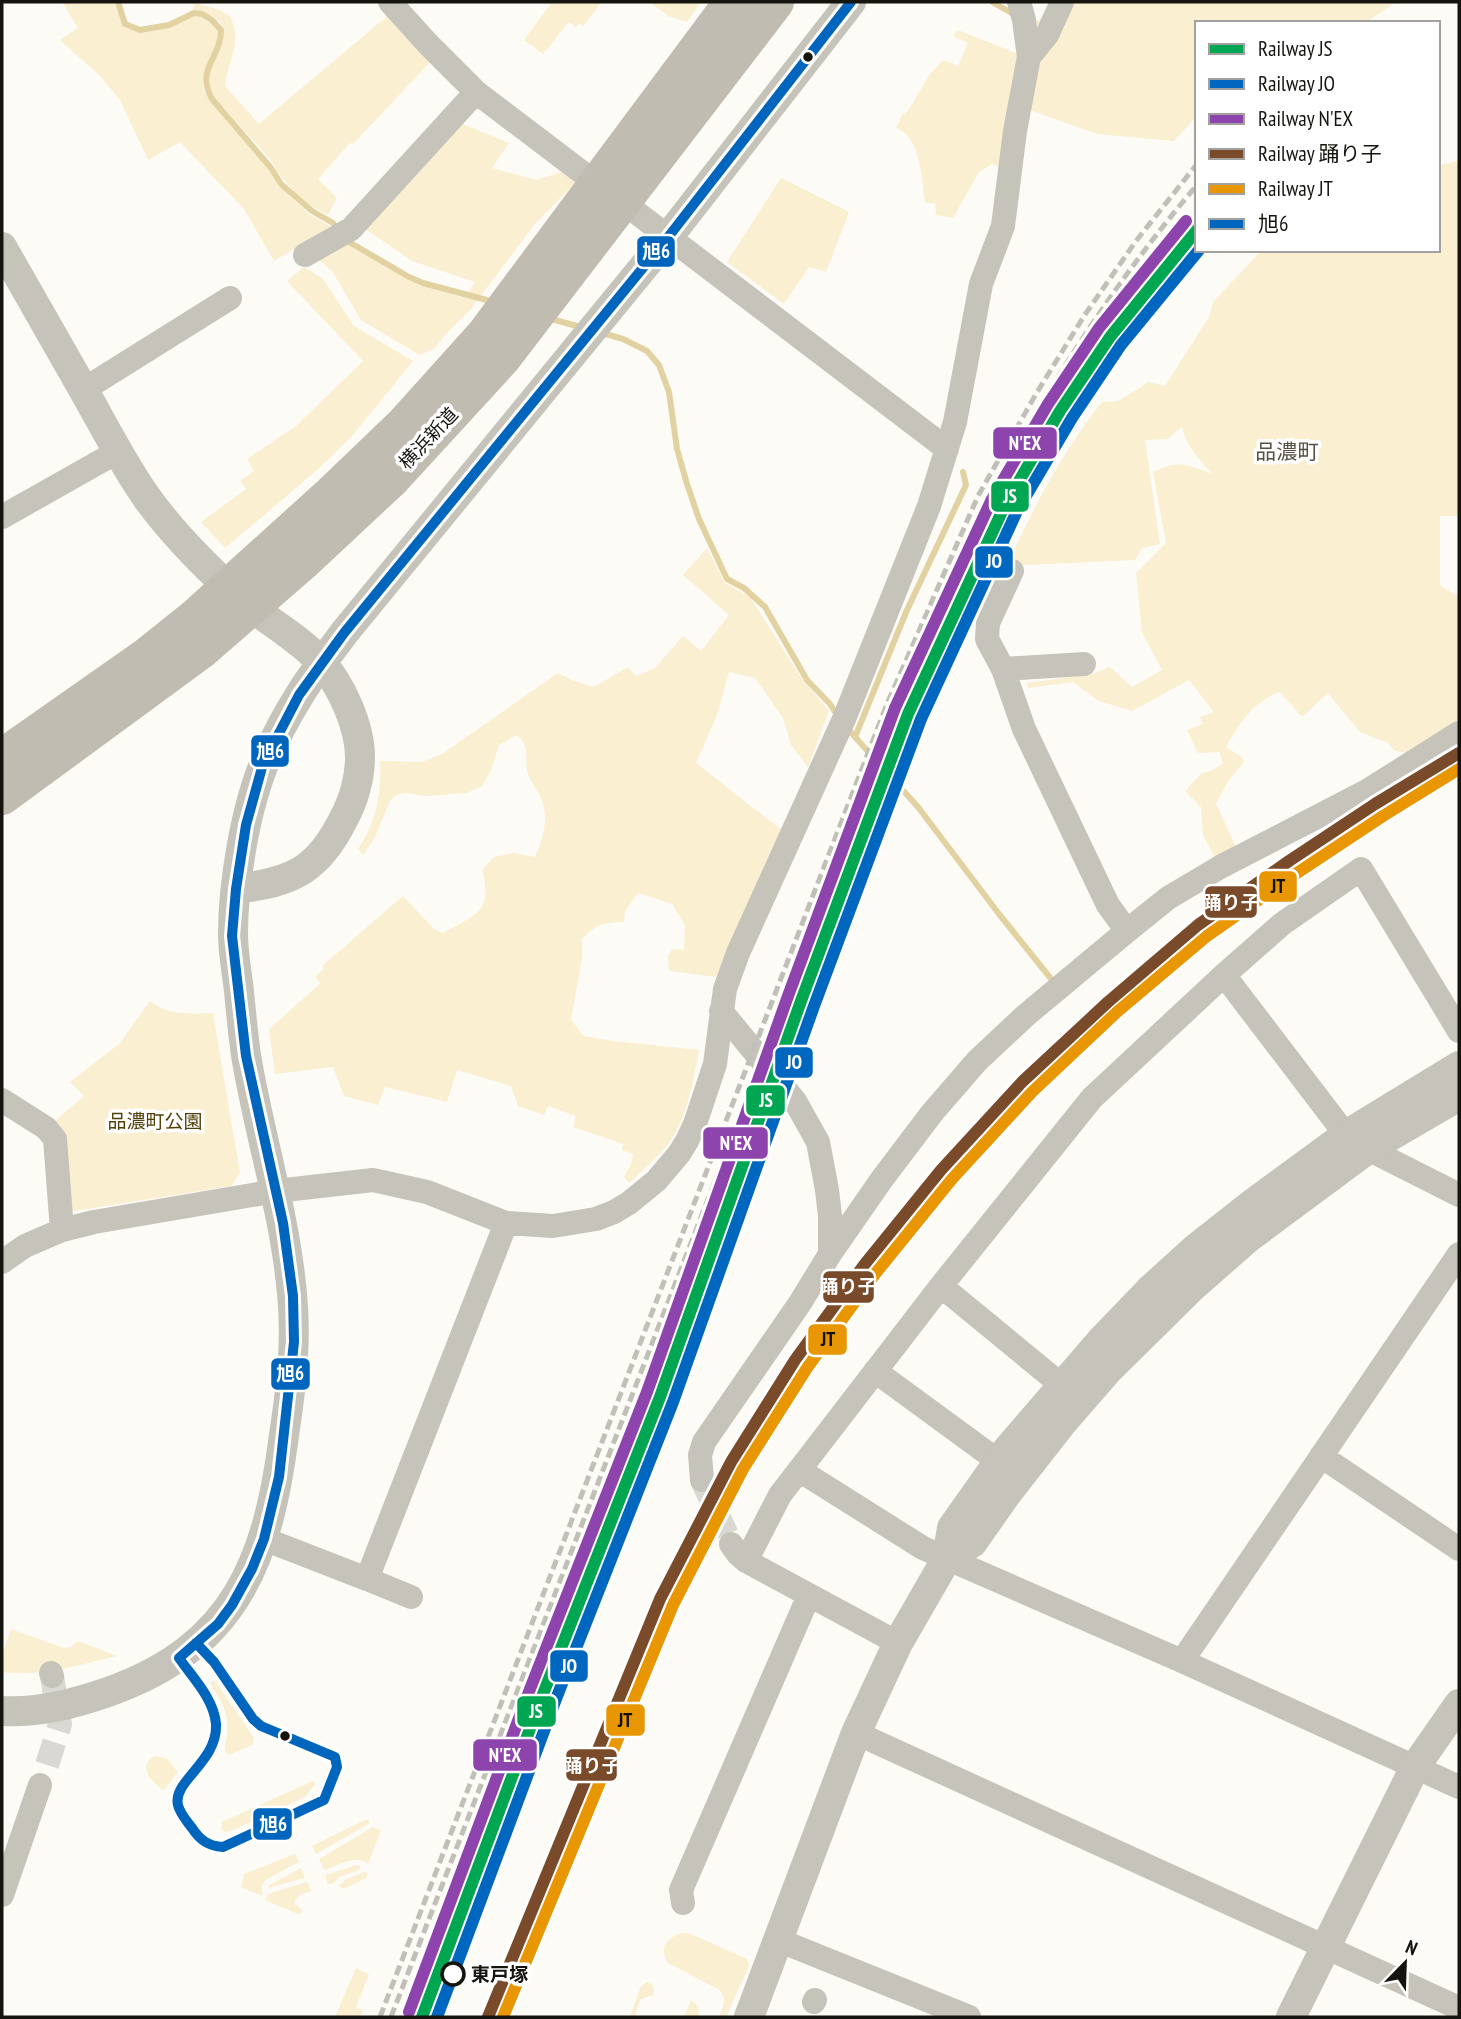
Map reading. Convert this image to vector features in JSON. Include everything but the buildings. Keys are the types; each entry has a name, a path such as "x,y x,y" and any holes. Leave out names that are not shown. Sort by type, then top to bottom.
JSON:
{"highway":[{"name":"横浜新道","path":"2,786 146,657 196,617 404,425 494,324 733,2"},
{"name":"横浜新道","path":"2,786 201,650 302,562 392,478 502,358 775,2"},
{"path":"2,726 196,617"}],"street":[{"path":"390,2 476,92 584,174"},
{"path":"2,1711 25,1713 72,1704 132,1683 179,1658 218,1623 232,1605 252,1569 264,1539 279,1477 294,1342 293,1296 283,1223 246,1056 233,936 236,889 246,825 264,764 299,695 344,633 669,236 851,2"},
{"path":"2,1262 25,1246 62,1230 94,1222 276,1191 373,1181 427,1192 506,1223 553,1226 596,1219 628,1203 656,1181 679,1154 695,1124 715,1064 725,989 738,953 844,719 929,506 955,422 981,284 1003,226 1015,131 1029,57 1019,2"},
{"path":"1029,57 1047,35 1062,2"},
{"path":"305,255 351,229 476,92"},
{"path":"637,213 947,449"},
{"path":"2,247 117,452 148,499 202,562 240,598 320,661 334,680 353,722 360,757 353,799 338,831 316,859 293,875 268,884 236,889"},
{"path":"83,390 230,298"},
{"path":"2,517 117,452"},
{"path":"1012,571 988,623 986,639 1003,669 1028,738 1108,905 1127,931"},
{"path":"1003,669 1084,664"},
{"path":"702,1480 699,1467 704,1442 882,1179 977,1061 1025,1017 1168,898 1222,866 1367,791 1459,733"},
{"path":"898,1643 809,1595 739,1552 941,1286 1092,1098 1282,924 1361,869 1459,1031"},
{"path":"1224,975 1357,1142 1459,1195"},
{"path":"722,1011 795,1101 818,1142 827,1190 831,1254"},
{"path":"749,2017 856,1733 898,1643 947,1558 952,1528 1009,1469 1071,1393 1109,1369 1154,1323 1357,1142 1459,1066"},
{"path":"1357,1142 1459,1096"},
{"path":"2,1100 46,1128 55,1139 62,1230"},
{"path":"368,1579 506,1223"},
{"path":"1182,1661 1459,1254"},
{"path":"941,1286 1071,1393"},
{"path":"876,1371 1009,1469"},
{"path":"1321,1456 1459,1549"},
{"path":"799,1471 923,1548 1182,1661 1459,1787"},
{"path":"264,1539 411,1598"},
{"path":"683,1903 681,1890 809,1595"},
{"path":"1291,2017 1415,1767 1459,1703"},
{"path":"856,1733 1459,2008"},
{"path":"4,1885 40,1785"},
{"path":"778,1940 970,2017"}],"green space":[{"path":"62,2 114,2 123,25 141,31 168,27 194,15 208,19 215,25 218,33 203,81 206,94 278,185 309,214 331,227 274,261 244,209 180,142 148,160 120,100 100,76 60,40 78,28"},
{"path":"552,2 602,2 583,26 579,23 576,28 569,22 543,54 524,40"},
{"path":"650,2 701,2 687,22 668,16"},
{"path":"1054,2 1396,2 1368,21 1195,21 1195,118 1174,141 1097,134 1027,109 1035,22 1053,10"},
{"path":"195,3 220,10 231,17 235,40 225,86 259,124 392,12 433,59 318,179 337,198 328,215 308,204 295,192 270,159 214,97 209,85 210,70 223,30 220,22 210,15 193,11"},
{"path":"958,30 1023,56 1006,169 992,164 979,172 953,218 936,215 935,203 925,203 919,160 911,140 896,128 930,74 943,60 958,66 968,43 953,36"},
{"path":"460,123 509,143 492,168 536,180 562,172 575,183 535,224 470,310 434,349 420,355 361,320 332,271 319,260 344,241 409,280 465,298 475,282 412,261 364,228"},
{"path":"1459,161 1459,516 1440,516 1440,585 1455,595 1459,593 1459,723 1408,753 1395,751 1388,743 1360,732 1328,693 1302,717 1280,692 1262,701 1248,714 1226,747 1242,757 1244,762 1228,781 1216,804 1237,849 1217,861 1203,835 1201,807 1185,791 1202,773 1223,763 1219,752 1198,753 1187,730 1203,724 1200,717 1214,712 1189,680 1132,711 1099,701 1073,682 1028,688 1027,683 1092,674 1110,667 1132,687 1162,670 1142,632 1136,573 1166,543 1153,472 1183,465 1212,474 1190,446 1182,427 1167,439 1145,440 1160,544 1142,548 1135,560 1007,566 1049,481 1102,402 1118,401 1149,382 1165,386 1209,317 1213,302 1260,252 1440,252 1440,165"},
{"path":"781,178 849,212 826,272 809,267 784,304 727,262"},
{"path":"304,267 323,279 354,326 413,361 352,436 316,471 225,548 201,522 246,489 240,481 254,471 247,459 296,426 363,361 287,281"},
{"path":"707,548 725,583 750,597 800,676 829,711 808,767 791,745 783,718 755,678 729,672 717,715 696,763 783,831 716,977 669,971 668,956 672,949 684,950 685,925 672,904 638,893 625,911 624,922 601,925 582,939 582,959 571,1019 583,1036 699,1050 685,1110 668,1144 629,1183 624,1177 633,1154 622,1150 623,1144 573,1127 576,1116 548,1106 544,1115 518,1106 511,1086 457,1070 447,1102 385,1087 378,1105 344,1096 333,1067 275,1074 269,1029 321,983 315,977 324,969 322,966 403,896 434,929 442,933 464,921 483,904 485,884 482,870 494,857 513,853 535,857 541,842 544,810 530,779 525,746 516,735 499,745 491,770 482,786 467,793 396,795 390,801 375,837 363,855 358,849 369,829 376,807 380,761 422,762 442,754 558,673 594,687 628,667 636,676 655,668 683,636 701,651 729,615 683,575"},
{"name":"品濃町公園","path":"150,1001 172,1012 213,1013 240,1173 231,1186 68,1212 53,1123 84,1096 70,1082 119,1044"},
{"path":"11,1629 64,1648 71,1647 78,1641 117,1656 46,1672 2,1672 2,1655"},
{"path":"214,1680 254,1738 252,1745 229,1755 225,1752 228,1728 226,1714 210,1683"},
{"path":"156,1756 167,1759 178,1772 164,1790 154,1783 146,1768 150,1759"},
{"path":"313,1781 316,1783 305,1797 233,1830 225,1832 221,1829 222,1822"},
{"path":"367,1819 370,1823 316,1854 312,1846"},
{"path":"373,1827 381,1830 368,1864 353,1860 324,1870 319,1859"},
{"path":"295,1854 299,1862 265,1880 261,1887 262,1896 241,1887 244,1874"},
{"path":"360,1866 359,1870 328,1884 325,1875"},
{"path":"301,1868 305,1878 268,1888 268,1886"},
{"path":"364,1872 368,1873 366,1878 344,1889 339,1886 345,1880"},
{"path":"307,1882 311,1891 300,1895 295,1901 302,1910 300,1915 265,1900 268,1894"},
{"path":"685,1933 747,1959 749,1966 726,2017 719,2017 724,2000 720,1990 668,1963 665,1957 666,1943 674,1936"},
{"path":"356,1968 369,1974 356,2007 363,2011 360,2017 335,2017"},
{"path":"647,1982 653,1985 653,1995 641,1999 634,2017 630,2017 641,1986"},
{"path":"691,2000 698,2006 699,2017 684,2017"}],"waterway":[{"path":"118,2 125,24 140,30 169,25 194,13 212,20 221,30 217,49 207,71 206,79 212,99 271,168 281,184 312,211 333,223 338,230"},
{"path":"992,2 1015,15"},
{"path":"344,239 423,283 494,302"},
{"path":"548,318 584,328"},
{"path":"602,333 623,339 647,351 659,365 669,392 677,449 687,484 699,519 727,579 744,588 765,607 807,680 837,715"},
{"path":"855,737 907,610 966,485 963,472"},
{"path":"846,727 918,807 1052,980"}],"tunnel":[{"path":"702,1480 731,1544"},
{"path":"47,1765 60,1724 52,1676"}],"railway":[{"path":"380,2017 887,704 978,496 1084,316 1136,241 1195,167"},
{"path":"391,2017 898,709 954,578 990,500 1059,376 1138,259 1195,187"}],"rail line":[{"name":"N'EX","path":"409,2012 530,1689 647,1392 788,996 895,708 992,499 1048,404 1099,328 1186,221"},
{"name":"JS","path":"422,2017 543,1694 660,1397 801,1001 908,714 1005,505 1060,411 1110,337 1195,232"},
{"name":"JO","path":"437,2017 556,1699 673,1402 814,1006 921,719 1017,511 1072,418 1121,345 1197,252"},
{"name":"踊り子","path":"488,2017 660,1599 731,1462 795,1360 864,1265 941,1170 1022,1082 1108,1002 1198,925 1375,804 1459,753"},
{"name":"JT","path":"503,2017 673,1605 743,1469 807,1368 875,1274 952,1179 1032,1092 1117,1012 1207,936 1383,816 1459,769"}],"transit line":[{"name":"旭6","path":"179,1658 218,1624 232,1605 252,1569 264,1539 279,1477 294,1342 293,1296 283,1223 246,1056 232,936 246,825 263,764 299,695 344,633 669,236 851,2"},
{"name":"旭6","path":"179,1658 207,1697 216,1724 210,1749 178,1796 180,1811 198,1836 209,1844 223,1847 324,1800 337,1767 335,1757 261,1726 253,1719 214,1662 196,1643"}],"place":[{"name":"東戸塚","path":"453,1974"}],"district":[{"name":"品濃町","path":"1287,452"}]}
